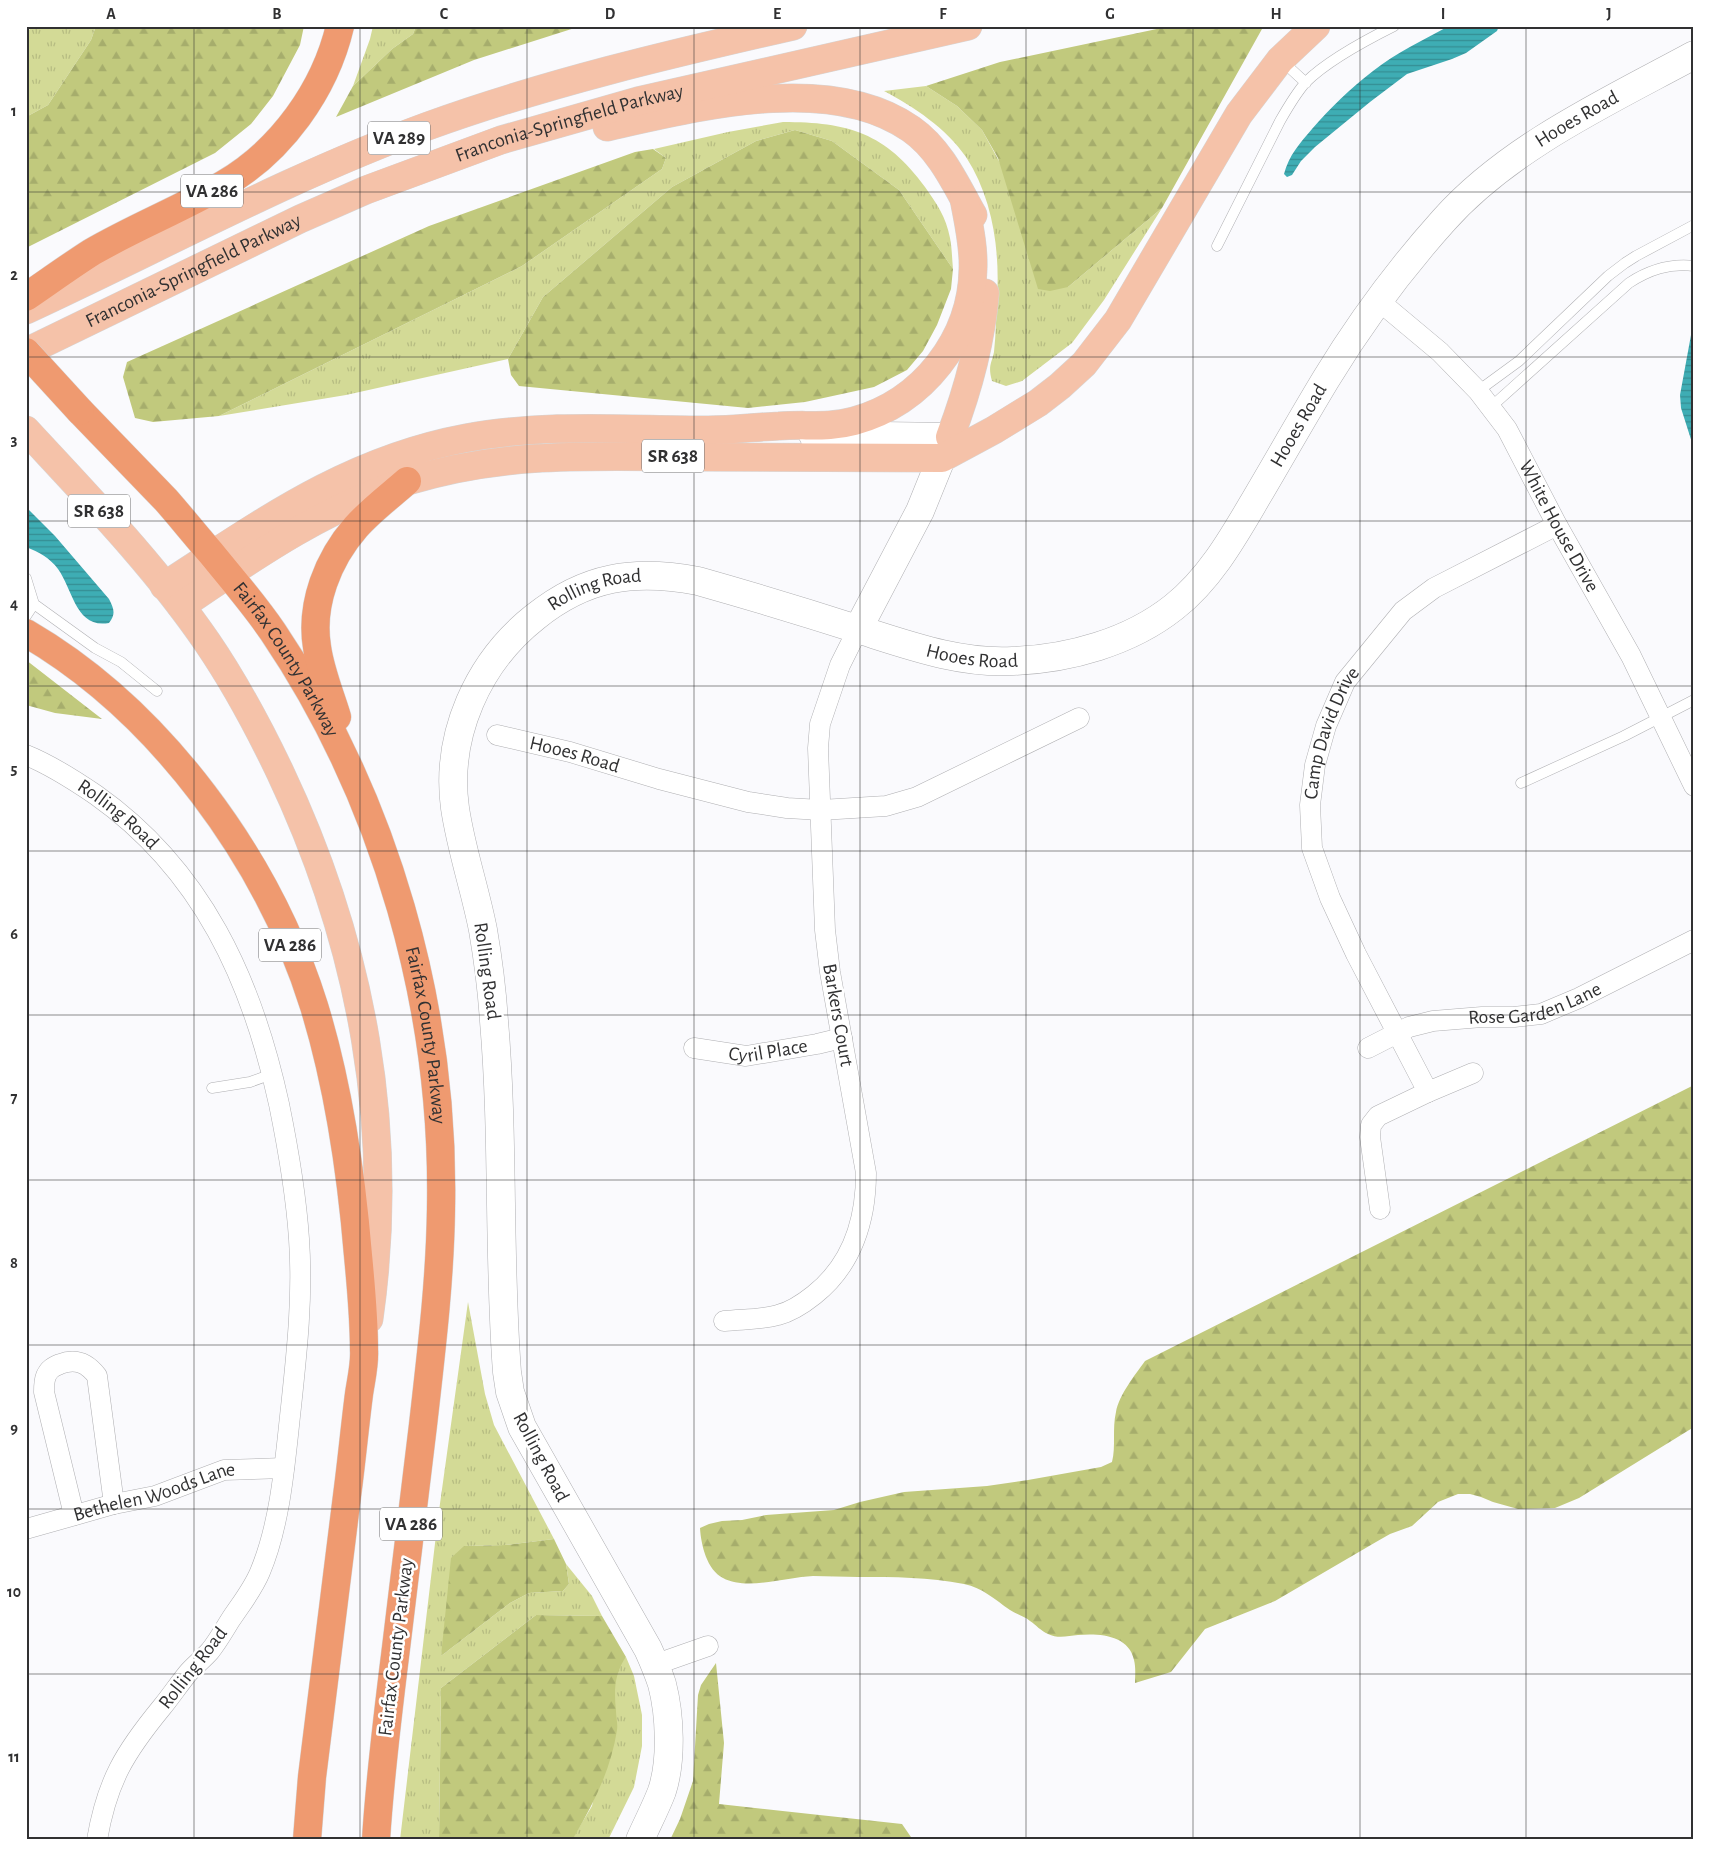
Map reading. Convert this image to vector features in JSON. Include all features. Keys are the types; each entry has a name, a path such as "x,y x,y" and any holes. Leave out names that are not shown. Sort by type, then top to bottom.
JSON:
{"highway":[{"name":"VA 286","path":"26,297 92,252 226,184 263,155 289,128 318,86 330,60 340,26"},
{"name":"Fairfax County Parkway","path":"26,352 168,503 220,564 274,633 331,730 360,792 396,892 422,993 438,1100 442,1208 429,1370 383,1749 376,1840"},
{"path":"360,792 317,647 315,621 317,606 326,576 339,548 357,526 407,481"},
{"name":"VA 286","path":"26,633 73,663 131,713 158,741 207,799 247,861 269,900 300,966 314,1005 335,1086 352,1197 365,1352 312,1777 307,1840"}],"main road":[{"name":"Franconia-Springfield Parkway","path":"26,310 298,179 428,126 565,82 793,26"},
{"name":"Franconia-Springfield Parkway","path":"26,352 300,219 436,163 501,140 568,120 707,84 968,26"},
{"path":"946,448 994,430 1038,403 1084,364 1118,320 1239,114 1280,60 1316,26"},
{"path":"300,219 402,193 487,162 584,132 710,106 800,97 825,98 862,106 897,121 912,130 924,141 946,167 980,228 984,246 985,289 980,333 970,381 946,448"},
{"path":"712,430 823,426 854,421 885,409 903,399 919,386 946,356 970,304 973,251 964,198"},
{"name":"SR 638","path":"220,564 252,528 327,485 374,464 429,446 502,432 536,430 712,430"},
{"name":"SR 638","path":"29,433 173,596 220,564 374,493 407,481 472,465 507,459 543,457 946,448"},
{"path":"173,596 208,644 231,680 270,750 290,792 326,881 351,970 369,1067 378,1153 378,1242 365,1352"}],"street":[{"name":"Hooes Road","path":"858,629 949,656 1013,662 1054,657 1094,647 1131,633 1161,616 1189,593 1221,555 1328,376 1399,274 1446,218 1473,191 1500,169 1552,134 1694,55"},
{"name":"White House Drive","path":"1379,301 1440,352 1478,391 1507,429 1557,525 1630,656 1694,786"},
{"name":"SR 638","path":"712,430 946,448"},
{"path":"858,629 911,532 931,488 946,448"},
{"name":"Camp David Drive","path":"1428,1092 1330,898 1312,848 1310,805 1315,765 1326,726 1345,682 1403,611 1434,588 1557,525"},
{"name":"Rolling Road","path":"640,1840 662,1790 667,1762 669,1734 662,1684 648,1648 531,1445 515,1412 510,1392 505,1352 494,1020 483,931 455,808 453,778 456,748 462,722 472,696 486,672 519,630 565,596 598,582 636,576 677,577 717,586 858,629"},
{"name":"Barkers Court","path":"724,1321 778,1315 797,1307 819,1291 833,1277 845,1260 854,1242 864,1207 866,1173 825,930 818,748 820,724 840,665 858,629"},
{"name":"Hooes Road","path":"497,734 570,752 658,779 748,802 787,808 821,810 886,806 917,797 1079,718"},
{"name":"Rolling Road","path":"26,754 73,779 110,805 143,834 176,870 203,907 226,946 246,990 261,1033 272,1074 286,1138 299,1239 298,1340 284,1468 269,1550 259,1576 209,1651 189,1672 130,1748 112,1784 104,1808 98,1840"},
{"name":"Rose Garden Lane","path":"1368,1048 1409,1027 1433,1021 1482,1016 1514,1017 1541,1014 1579,998 1694,940"},
{"name":"Cyril Place","path":"694,1048 746,1056 842,1038"},
{"path":"1380,1209 1370,1137 1371,1125 1378,1116 1474,1073"},
{"path":"74,1515 44,1392 45,1377 52,1367 66,1362 76,1360 91,1368 97,1376 114,1504"},
{"name":"Bethelen Woods Lane","path":"26,1529 114,1504 155,1496 224,1470 284,1468"},
{"path":"654,1665 708,1646"}],"lane":[{"path":"1217,246 1280,121 1306,83 1334,61 1394,26"},
{"path":"1280,60 1306,83"},
{"path":"1478,391 1519,361 1608,276 1636,256 1694,225"},
{"path":"1491,408 1628,282 1647,272 1666,266 1694,266"},
{"path":"26,578 34,604 95,648 121,662 157,691"},
{"path":"26,616 34,604"},
{"path":"1521,782 1694,700"},
{"path":"212,1088 250,1082 272,1074"}],"green space":[{"path":"33,26 96,26 91,40 48,105 26,117 26,33"},
{"path":"96,26 304,26 300,45 273,96 251,124 215,153 26,248 26,117 48,105 91,40"},
{"path":"373,26 416,26 413,34 392,49 353,86 370,39"},
{"path":"416,26 581,26 474,60 336,117 353,86 392,49 413,34"},
{"path":"1171,26 1262,26 1262,29 1162,208 1068,287 1050,291 1038,289 998,158 982,130 957,106 926,86 1000,62"},
{"path":"926,86 957,106 982,130 1068,287 1162,208 1104,300 1072,343 1022,381 1006,386 992,381 990,372 994,352 998,281 993,225 983,190 966,157 949,137 918,111 884,91"},
{"path":"783,122 846,128 864,134 896,154 925,187 940,211 950,238 953,269 899,190 832,141 795,130 756,141 672,187 543,297 508,359 346,395 219,416 522,266 662,169 666,158 654,149"},
{"path":"795,130 832,141 899,190 953,269 951,289 937,325 923,351 907,370 874,387 805,402 748,408 519,386 511,375 508,359 543,297 672,187 756,141"},
{"path":"653,149 666,158 662,169 522,266 219,416 153,422 135,418 123,377 127,362 429,226 635,152"},
{"path":"26,660 102,719 55,713 26,705"},
{"path":"1694,1085 1694,1427 1579,1498 1555,1508 1518,1509 1470,1494 1458,1494 1438,1502 1412,1526 1390,1534 1275,1601 1205,1629 1171,1672 1135,1683 1134,1660 1126,1645 1120,1641 1104,1635 1052,1636 988,1594 964,1584 898,1577 819,1576 743,1583 723,1578 717,1574 709,1563 703,1549 700,1528 709,1524 766,1515 834,1510 904,1492 987,1486 1101,1467 1112,1462 1115,1418 1120,1399 1145,1361"},
{"path":"468,1302 485,1394 494,1425 554,1539 505,1545 464,1546 441,1656 510,1603 529,1593 563,1591 569,1584 566,1564 592,1596 602,1616 536,1615 441,1688 439,1840 400,1840 438,1518"},
{"path":"554,1539 566,1564 569,1584 563,1591 529,1593 510,1603 441,1656 451,1558 464,1546 505,1545"},
{"path":"536,1615 602,1616 626,1657 617,1676 615,1697 617,1728 611,1758 601,1785 574,1837 570,1840 439,1840 441,1688"},
{"path":"626,1657 634,1676 642,1715 642,1746 634,1787 608,1840 570,1840 592,1806 615,1700 615,1678 618,1667"},
{"path":"716,1663 724,1743 719,1804 902,1824 913,1840 670,1840 680,1819 693,1781 698,1695 701,1685"}],"water":[{"path":"1449,26 1499,26 1497,31 1466,53 1407,74 1315,147 1301,161 1292,175 1287,177 1284,174 1299,144 1326,113 1349,91 1391,58"},
{"path":"1694,329 1694,449 1681,408 1680,395 1691,335"},
{"path":"26,507 55,536 109,599 114,611 109,623 98,623 89,620 82,614 55,565 44,556 26,547"}]}
